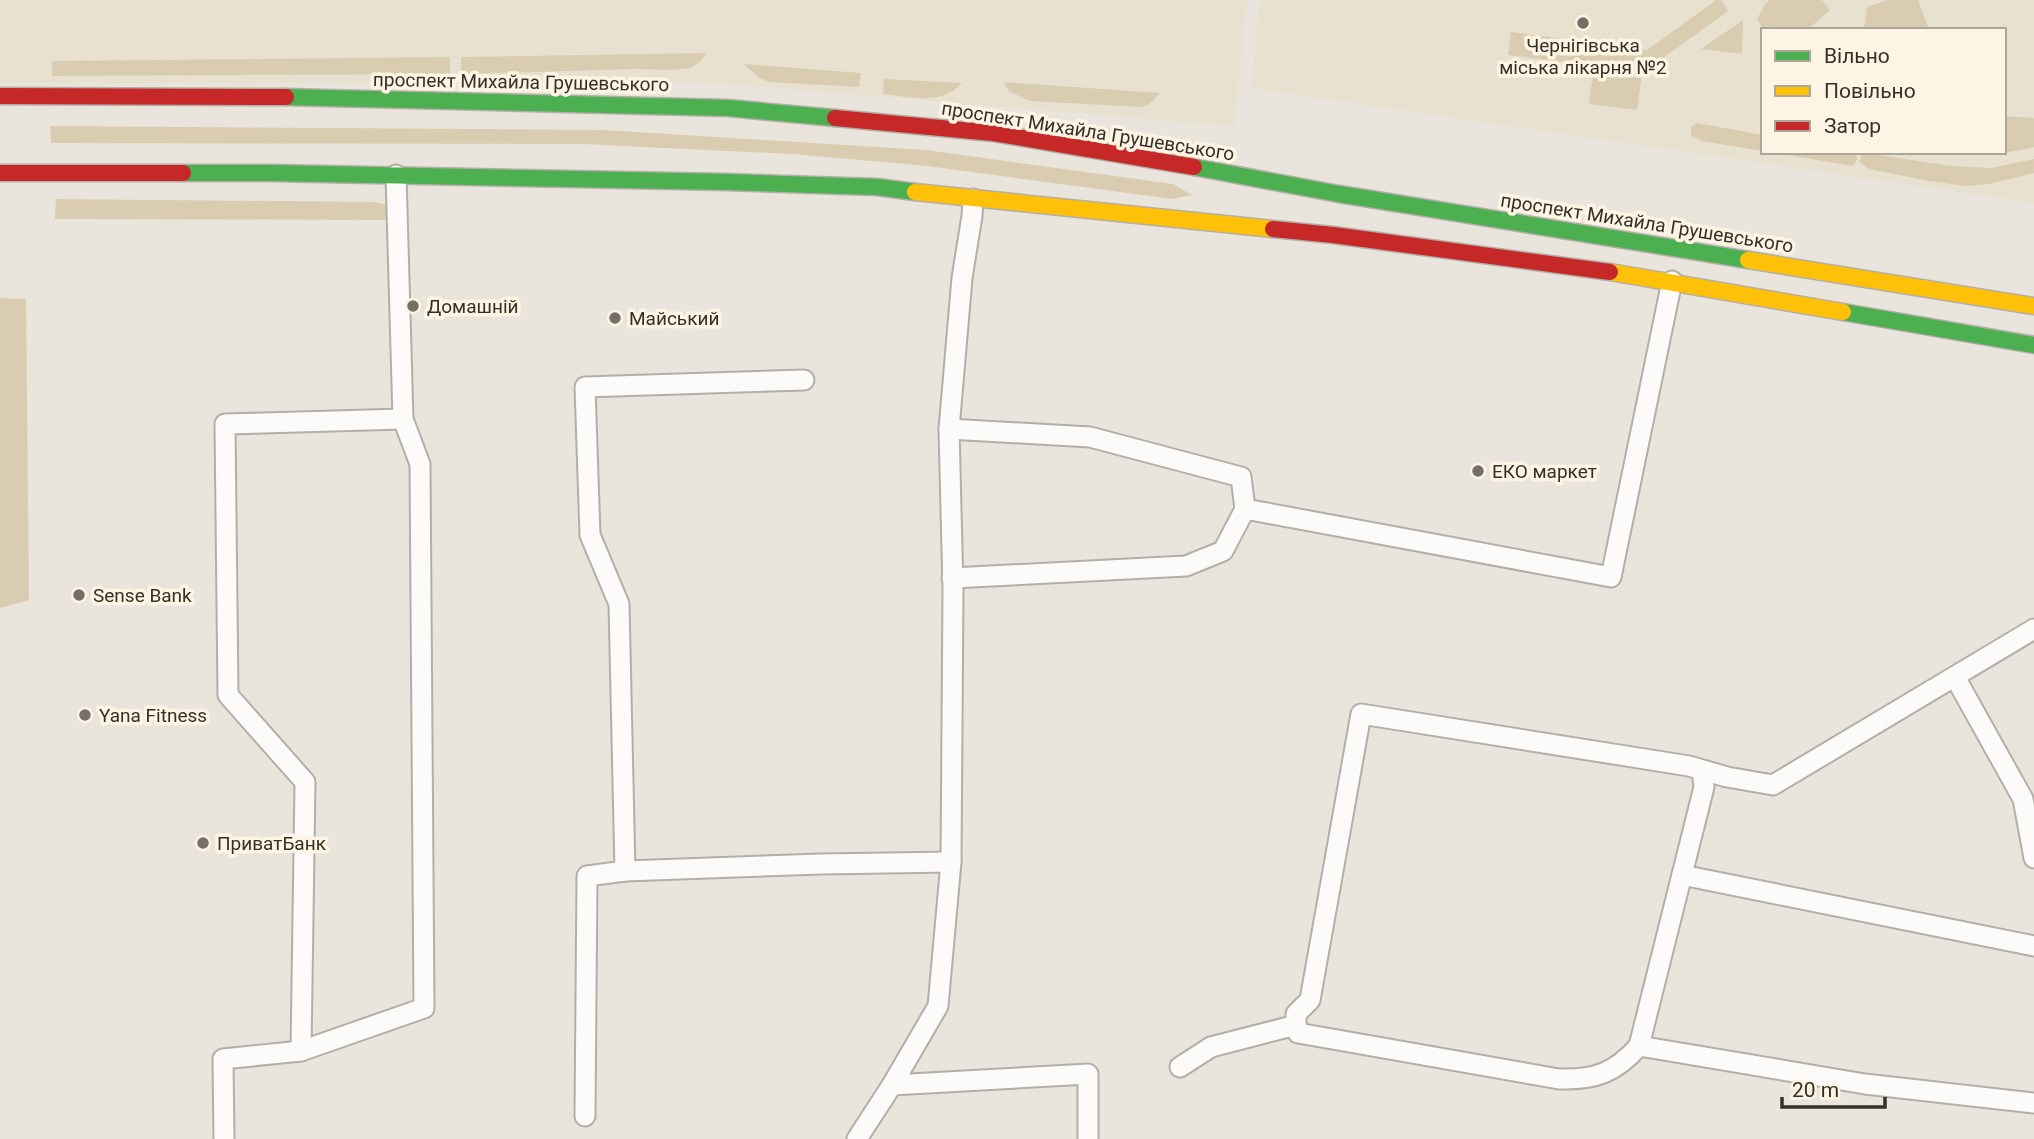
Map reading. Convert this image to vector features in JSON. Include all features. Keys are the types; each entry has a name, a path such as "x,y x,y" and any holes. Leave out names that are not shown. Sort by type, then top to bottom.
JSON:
{"main road":[{"name":"проспект Михайла Грушевського","path":"0,96 264,96 728,108 993,133 1339,194 2034,306"},
{"path":"0,173 272,173 877,187 1333,235 1672,281 2034,345"}],"lane":[{"path":"223,1139 223,1059 301,1051 424,1009 420,464 403,419 396,175"},
{"path":"857,1139 938,1006 951,862 952,578 949,429 962,278 973,199"},
{"path":"1245,509 1611,576 1672,281"},
{"path":"625,872 618,604 590,535 585,387 804,380"},
{"path":"301,1051 305,782 228,695 225,424 403,419"},
{"path":"949,429 1090,437 1241,477 1245,509 1223,551 1186,566 952,578"},
{"path":"1702,771 1704,787 1639,1046 1625,1062 1599,1076 1580,1080 1559,1079 1298,1033 1296,1014 1310,1000 1361,714 1689,766 1738,780 1773,785 2034,629"},
{"path":"1955,677 2029,796 2034,858"},
{"path":"585,1116 587,876 625,872 951,862"},
{"path":"1682,875 2034,946"},
{"path":"1180,1067 1211,1047 1296,1025"},
{"path":"1639,1046 1865,1084 2034,1103"},
{"path":"892,1085 1088,1074 1088,1139"}],"shaded area":[{"path":"0,0 1247,0 1234,126 711,83 0,83"},
{"path":"1260,0 2034,0 2034,203 1251,88"},
{"path":"1716,0 1721,0 1728,11 1642,73 1637,110 1589,104 1594,66 1508,55 1511,32 1647,50"},
{"path":"1770,0 1822,0 1830,10 1809,28 1763,28 1757,19"},
{"path":"1888,0 1918,0 1928,28 1864,28 1867,7"},
{"path":"1743,20 1742,54 1701,49"},
{"path":"706,53 701,61 691,68 673,70 461,74 461,57"},
{"path":"450,57 450,74 52,76 52,61"},
{"path":"744,64 861,73 859,87 769,82 759,78"},
{"path":"884,79 962,83 945,95 915,98 883,94"},
{"path":"1003,82 1160,93 1143,107 1029,101 1009,91"},
{"path":"2006,116 2034,118 2034,147 2006,152"},
{"path":"1697,123 1761,135 1761,151 1702,141 1691,135 1691,127"},
{"path":"50,126 605,130 926,150 1173,184 1192,195 1172,199 927,166 793,154 582,144 51,143"},
{"path":"1781,154 1856,154 1857,159 1853,166"},
{"path":"1862,155 1991,168 2034,159 2034,173 1989,184 1966,186 1869,169 1859,162"},
{"path":"56,199 376,202 387,205 396,220 55,219"},
{"path":"0,298 26,299 29,600 0,608"}],"traffic: fast":[{"path":"286,97 728,108 835,118"},
{"path":"1194,167 1339,194 1748,260"},
{"path":"183,173 726,182 877,187 915,192"},
{"path":"1843,312 2034,345"}],"traffic: slow":[{"path":"915,192 1273,229"},
{"path":"1748,260 2034,306"},
{"path":"1610,272 1843,312"}],"traffic: jam":[{"path":"0,96 286,97"},
{"path":"835,118 993,133 1194,167"},
{"path":"0,173 183,173"},
{"path":"1273,229 1610,272"}],"place":[{"name":"Чернігівська міська лікарня №2","path":"1583,23"},
{"name":"Домашній","path":"413,306"},
{"name":"Майський","path":"615,318"},
{"name":"ЕКО маркет","path":"1478,471"},
{"name":"Sense Bank","path":"79,595"},
{"name":"Yana Fitness","path":"85,715"},
{"name":"ПриватБанк","path":"203,843"}]}
